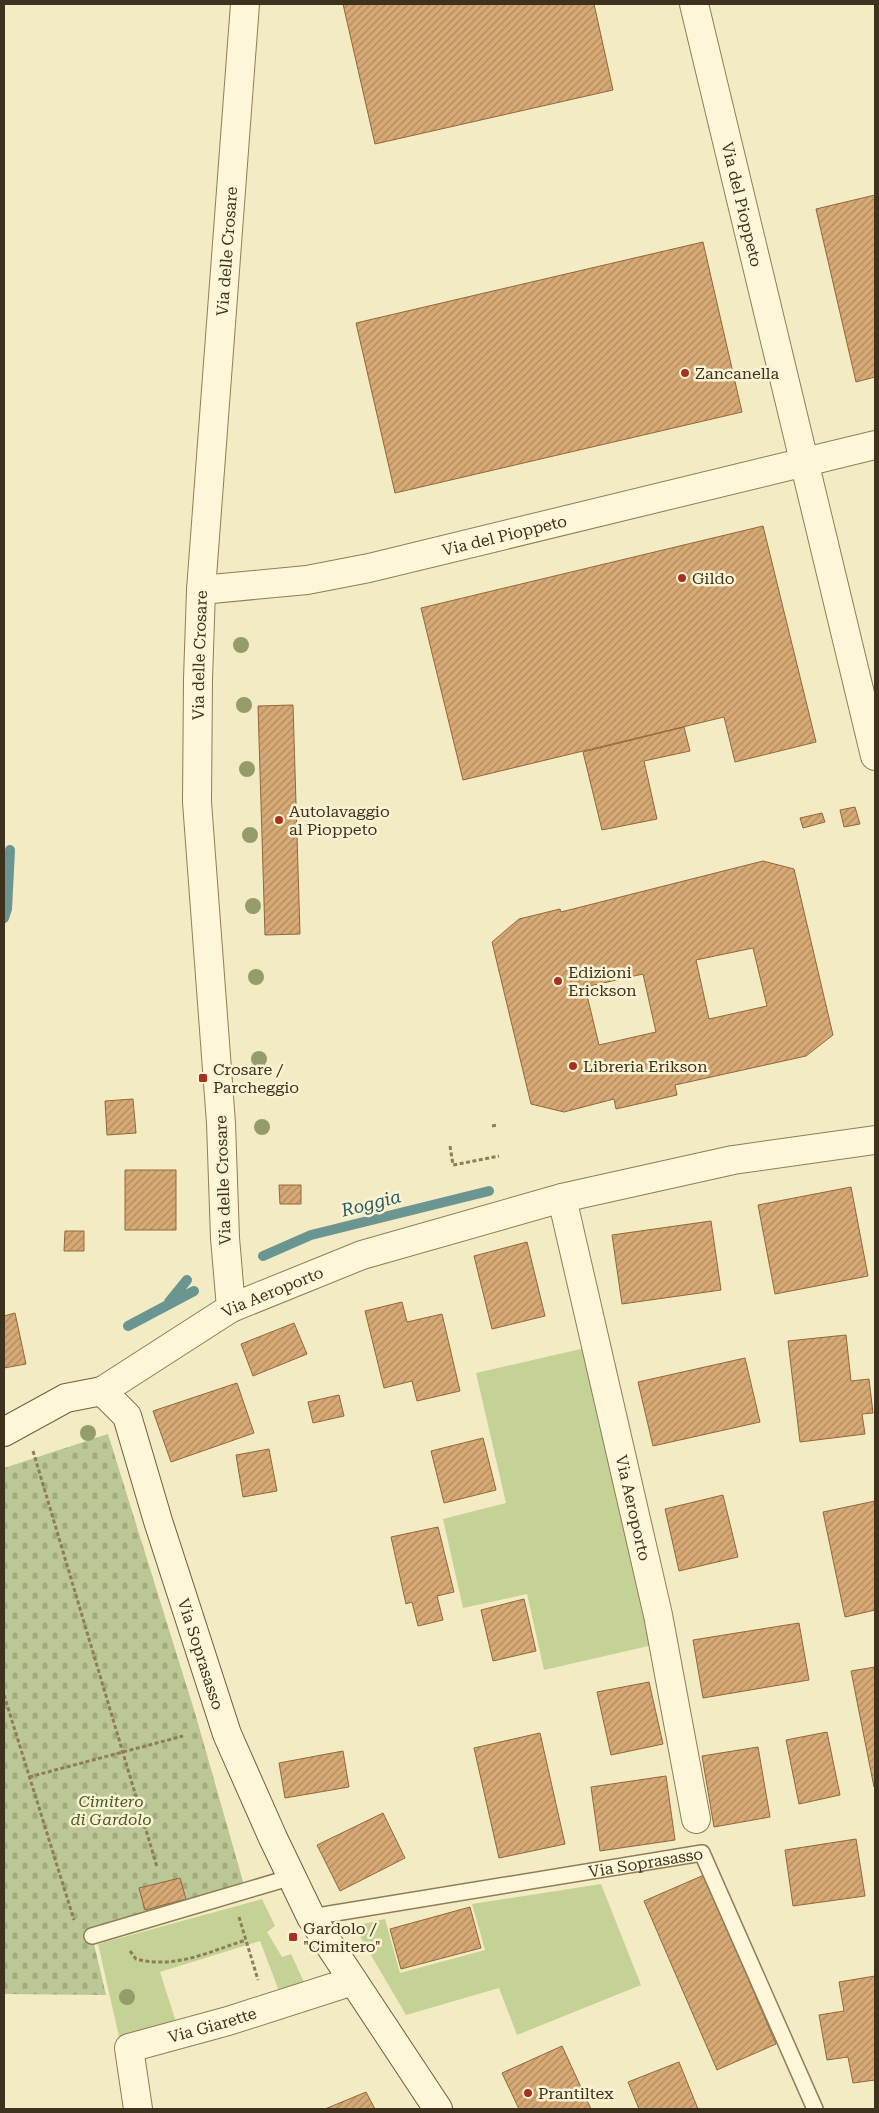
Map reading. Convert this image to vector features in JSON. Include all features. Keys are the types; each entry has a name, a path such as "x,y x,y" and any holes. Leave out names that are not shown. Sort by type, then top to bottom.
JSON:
{"street":[{"name":"Via delle Crosare","path":"231,1308 225,1238 221,1122 197,802 198,680 202,590 245,4"},
{"name":"Via del Pioppeto","path":"694,4 875,756"},
{"name":"Via del Pioppeto","path":"202,590 306,580 370,568 875,445"},
{"name":"Via Aeroporto","path":"13,1427 66,1398 102,1391 231,1308 362,1255 562,1198 733,1160 875,1140"},
{"name":"Via Aeroporto","path":"562,1198 658,1616 696,1819"},
{"name":"Via Soprasasso","path":"102,1391 127,1416 161,1530 227,1734 292,1877 311,1917 438,2109"},
{"name":"Via Giarette","path":"138,2109 129,2048 267,2009 353,1981"}],"lane":[{"name":"Via Soprasasso","path":"311,1917 702,1853 815,2109"},
{"path":"92,1936 292,1877"}],"path":[{"path":"492,1126 498,1125"},
{"path":"450,1146 453,1165 499,1156"},
{"path":"13,1427 35,1457 157,1867"},
{"path":"4,1695 79,1939 92,1936"},
{"path":"29,1777 183,1736"},
{"path":"232,1894 267,2009"},
{"path":"122,1926 128,1948 136,1959 154,1963 173,1963 246,1940"}],"green space":[{"path":"585,1348 653,1645 544,1670 527,1594 463,1608 443,1519 506,1503 476,1373"},
{"name":"Cimitero di Gardolo","path":"108,1434 195,1713 244,1885 90,1927 106,1995 4,1994 4,1468"},
{"path":"601,1884 641,1985 517,2035 499,1988 406,2015 354,1926 385,1919 400,1973 485,1950 472,1904"},
{"path":"262,1899 275,1926 267,1932 282,1957 291,1954 304,1982 279,1991 260,1941 160,1972 177,2025 120,2041 98,1944"}],"building":[{"path":"343,4 594,4 613,90 375,144"},
{"path":"875,195 875,377 856,382 816,209"},
{"path":"703,242 742,412 395,493 356,323"},
{"path":"763,526 816,742 735,762 724,717 463,780 421,608"},
{"name":"Autolavaggio al Pioppeto","path":"293,705 300,934 265,935 258,706"},
{"path":"684,727 690,751 644,761 657,819 602,830 583,752"},
{"path":"855,807 860,824 844,827 840,810"},
{"path":"822,813 825,822 803,828 800,818"},
{"name":"Edizioni Erickson","path":"763,861 794,869 833,1035 806,1056 675,1085 677,1095 616,1109 614,1099 564,1112 531,1104 492,942 519,919 560,909 561,912","holes":["753,948 767,1006 709,1019 696,960","643,974 656,1032 599,1045 585,987"]},
{"path":"133,1099 136,1133 107,1135 105,1101"},
{"path":"125,1170 176,1170 176,1230 125,1230"},
{"path":"279,1185 301,1185 301,1204 280,1204"},
{"path":"851,1187 868,1276 775,1294 758,1205"},
{"path":"711,1221 721,1290 622,1304 612,1235"},
{"path":"65,1231 84,1231 84,1251 64,1251"},
{"path":"527,1242 545,1316 492,1329 474,1256"},
{"path":"402,1302 407,1322 442,1314 460,1391 417,1401 412,1381 384,1388 365,1311"},
{"path":"15,1313 26,1364 4,1368 4,1316"},
{"path":"294,1323 307,1354 253,1376 241,1344"},
{"path":"846,1335 851,1381 869,1379 873,1413 862,1414 865,1434 800,1442 788,1341"},
{"path":"745,1358 760,1422 653,1446 638,1382"},
{"path":"237,1383 254,1433 171,1462 153,1411"},
{"path":"339,1395 344,1416 313,1423 308,1402"},
{"path":"483,1438 496,1490 444,1503 431,1451"},
{"path":"269,1449 277,1491 243,1497 236,1455"},
{"path":"723,1495 738,1557 679,1571 665,1509"},
{"path":"875,1501 875,1610 845,1617 823,1512"},
{"path":"438,1527 454,1592 437,1596 443,1620 418,1626 412,1602 406,1604 391,1537"},
{"path":"524,1599 536,1651 493,1661 481,1610"},
{"path":"799,1623 809,1680 703,1698 693,1640"},
{"path":"875,1667 875,1787 874,1787 851,1671"},
{"path":"649,1682 663,1744 611,1755 597,1692"},
{"path":"827,1732 840,1795 799,1804 786,1740"},
{"path":"540,1733 565,1844 499,1858 474,1748"},
{"path":"758,1747 770,1817 714,1827 702,1756"},
{"path":"343,1751 349,1787 285,1798 279,1763"},
{"path":"666,1776 675,1840 600,1851 591,1787"},
{"path":"383,1813 405,1858 340,1891 317,1845"},
{"path":"856,1839 865,1896 793,1906 785,1850"},
{"path":"704,1875 776,2044 717,2070 644,1901"},
{"path":"180,1878 186,1899 145,1910 139,1888"},
{"path":"470,1907 481,1948 401,1969 390,1929"},
{"path":"875,1976 875,2080 853,2083 848,2057 827,2060 819,2015 844,2011 839,1982"},
{"path":"562,2046 591,2109 519,2109 502,2073"},
{"path":"679,2062 698,2109 639,2109 628,2082"},
{"path":"366,2092 375,2109 325,2109"}],"waterway":[{"path":"4,918 7,909 10,850"},
{"name":"Roggia","path":"263,1256 311,1235 489,1191"},
{"path":"169,1302 187,1280"},
{"name":"Roggia","path":"128,1326 194,1291"}],"place":[{"name":"Zancanella","path":"685,373"},
{"name":"Gildo","path":"682,578"},
{"name":"Autolavaggio al Pioppeto","path":"279,820"},
{"name":"Edizioni Erickson","path":"558,981"},
{"name":"Libreria Erikson","path":"573,1066"},
{"name":"Crosare / Parcheggio","path":"203,1078"},
{"name":"Gardolo / \"Cimitero\"","path":"293,1937"},
{"name":"Prantiltex","path":"528,2093"}]}
